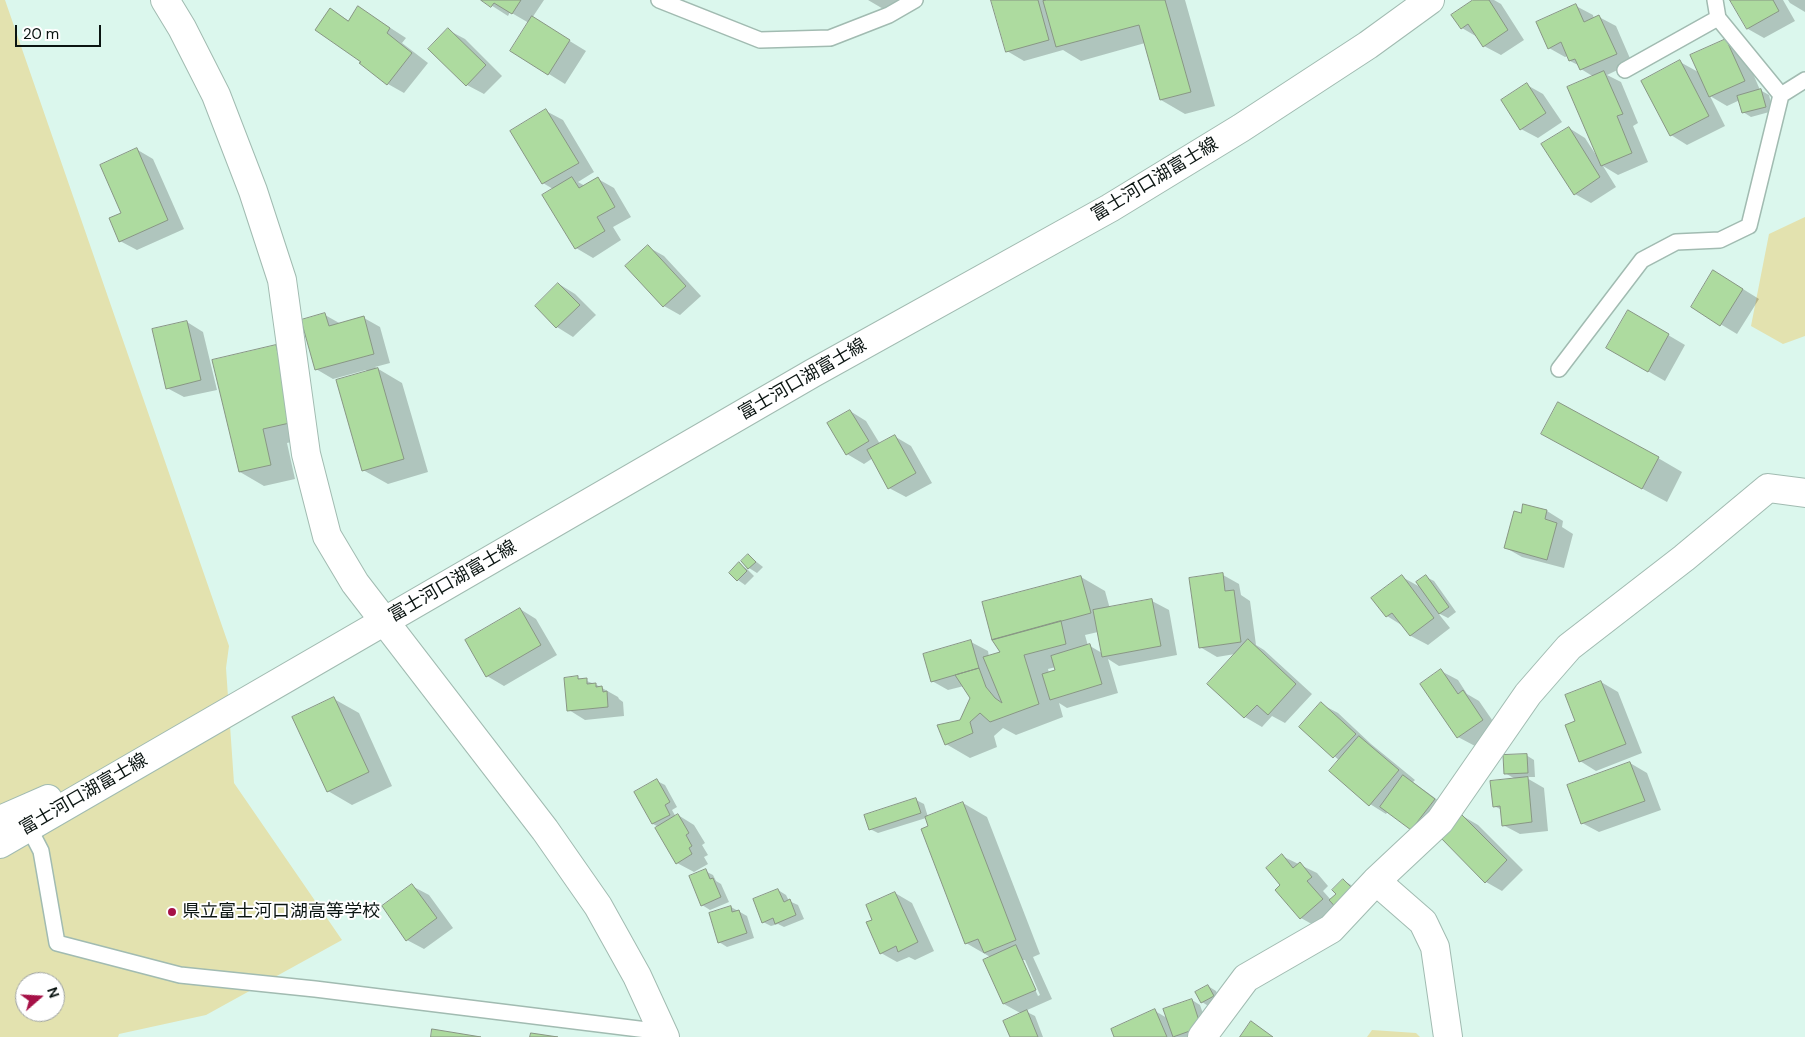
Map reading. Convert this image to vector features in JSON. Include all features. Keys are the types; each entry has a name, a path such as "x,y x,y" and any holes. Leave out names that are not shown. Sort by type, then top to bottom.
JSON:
{"street":[{"path":"165,0 182,28 216,95 253,191 282,280 306,454 327,536 355,583 544,830 598,906 638,976 664,1034"},
{"name":"富士河口湖富士線","path":"0,844 16,820 168,746 813,373 1110,208 1368,45 1430,0"},
{"path":"1202,1037 1246,978 1331,929 1376,881 1440,821 1528,694 1569,647 1684,558 1768,488 1805,493"},
{"path":"1376,881 1423,922 1435,947 1448,1037"}],"lane":[{"path":"658,0 760,40 830,38 888,15 915,0"},
{"path":"1715,0 1718,18 1781,94"},
{"path":"1625,70 1718,18"},
{"path":"1559,370 1642,260 1676,242 1720,240 1749,226 1781,94 1805,80"},
{"path":"16,820 41,851 57,943 180,975 325,990 664,1034"}],"green space":[{"path":"0,0 5,0 229,646 226,668 234,783 342,940 206,1015 119,1034 118,1037 0,1037"},
{"path":"1805,217 1805,336 1783,344 1751,326 1769,234"},
{"path":"1372,1030 1416,1033 1420,1037 1367,1037"}],"building":[{"path":"481,0 521,0 512,14 494,3 491,7"},
{"path":"991,0 1038,0 1049,40 1006,52"},
{"path":"1165,0 1191,92 1160,100 1139,25 1056,47 1043,1"},
{"path":"1473,0 1489,0 1508,30 1483,47 1468,24 1461,29 1451,15"},
{"path":"1730,0 1773,0 1779,11 1747,29"},
{"path":"1576,4 1584,22 1599,15 1617,54 1580,70 1575,59 1569,61 1561,42 1548,49 1536,22"},
{"path":"358,6 390,28 387,33 412,53 387,85 359,63 361,62 315,30 330,8 348,21"},
{"path":"532,16 570,40 548,75 510,51"},
{"path":"448,28 486,65 466,86 428,49"},
{"path":"1726,39 1745,81 1709,97 1690,55"},
{"path":"1680,60 1709,116 1670,136 1641,81"},
{"path":"1604,71 1623,114 1617,116 1632,153 1601,166 1567,87"},
{"path":"1527,83 1546,113 1520,130 1501,100"},
{"path":"1761,89 1766,107 1742,113 1737,96"},
{"path":"546,109 579,163 542,184 510,131"},
{"path":"1569,127 1600,177 1574,195 1541,144"},
{"path":"137,148 168,220 119,242 109,218 121,213 100,165"},
{"path":"572,177 579,188 598,177 615,207 597,217 605,231 575,249 542,195"},
{"path":"648,245 686,286 663,307 625,266"},
{"path":"1713,270 1743,289 1720,326 1691,307"},
{"path":"558,283 580,305 556,328 535,306"},
{"path":"1628,310 1669,334 1648,372 1606,348"},
{"path":"325,313 329,326 364,316 374,354 315,370 301,320"},
{"path":"187,321 201,380 166,389 152,329"},
{"path":"276,345 294,422 263,429 271,465 239,472 212,360"},
{"path":"378,368 404,459 362,471 336,380"},
{"path":"1558,402 1659,457 1642,489 1541,434"},
{"path":"850,410 869,441 846,455 827,423"},
{"path":"895,435 916,473 888,489 867,450"},
{"path":"1523,504 1547,510 1545,519 1557,523 1547,560 1504,548 1514,511 1521,513"},
{"path":"748,554 756,562 748,569 741,561"},
{"path":"739,562 747,571 737,581 729,573"},
{"path":"1223,573 1225,591 1234,590 1241,642 1199,648 1189,578"},
{"path":"1402,575 1434,618 1410,636 1392,613 1386,617 1371,598"},
{"path":"1426,575 1449,607 1439,614 1416,582"},
{"path":"1081,576 1091,613 992,640 982,602"},
{"path":"1152,599 1161,646 1102,657 1093,610"},
{"path":"520,608 541,645 486,677 465,640"},
{"path":"1061,621 1066,644 1024,655 1039,704 990,722 980,713 970,722 973,733 945,745 937,725 960,720 970,698 955,675 979,668 986,687 1002,703 983,657 1000,652 992,640"},
{"path":"1248,639 1296,684 1268,715 1257,705 1244,718 1207,684"},
{"path":"971,640 979,668 931,682 923,654"},
{"path":"1090,644 1102,684 1050,700 1042,674 1055,670 1051,656"},
{"path":"1441,669 1458,694 1463,690 1483,720 1457,738 1420,684"},
{"path":"578,676 578,679 587,678 587,684 596,683 596,687 602,686 603,692 607,691 608,707 567,711 564,678"},
{"path":"1601,681 1626,744 1579,762 1565,725 1575,721 1565,695"},
{"path":"334,697 369,772 327,792 292,717"},
{"path":"1321,702 1356,734 1333,758 1299,727"},
{"path":"1359,736 1399,770 1369,806 1329,771"},
{"path":"1527,754 1528,773 1504,774 1503,755"},
{"path":"1630,762 1645,801 1581,824 1567,785"},
{"path":"1403,775 1435,799 1411,830 1380,807"},
{"path":"1528,777 1532,822 1502,826 1500,806 1493,807 1490,781"},
{"path":"657,779 670,802 665,805 670,815 652,824 634,792"},
{"path":"916,798 921,813 869,830 864,815"},
{"path":"963,802 1016,940 984,953 978,939 965,944 921,829 928,826 925,817"},
{"path":"678,814 689,833 686,835 692,846 689,848 692,854 676,864 655,828"},
{"path":"1461,814 1507,860 1485,883 1439,836"},
{"path":"1282,854 1293,868 1300,862 1312,877 1307,881 1323,899 1300,919 1275,890 1280,885 1266,868"},
{"path":"706,869 710,879 713,878 721,897 701,906 689,876"},
{"path":"1343,879 1359,895 1341,913 1329,900 1336,894 1332,890"},
{"path":"412,884 437,918 406,941 382,906"},
{"path":"778,889 784,902 790,899 796,915 775,924 773,918 762,923 753,899"},
{"path":"895,892 918,942 898,952 896,946 880,954 866,922 872,920 866,905"},
{"path":"731,906 732,912 739,910 747,933 718,943 709,913"},
{"path":"1016,945 1036,990 1003,1004 983,960"},
{"path":"1208,985 1214,996 1201,1003 1195,992"},
{"path":"1192,999 1201,1027 1173,1037 1163,1009"},
{"path":"1155,1009 1167,1037 1114,1037 1111,1029"},
{"path":"1027,1010 1038,1037 1010,1037 1003,1021"},
{"path":"1251,1021 1273,1037 1240,1037"},
{"path":"432,1029 481,1037 431,1037"},
{"path":"531,1033 558,1037 530,1037"}],"place":[{"name":"県立富士河口湖高等学校","path":"172,912"}]}
